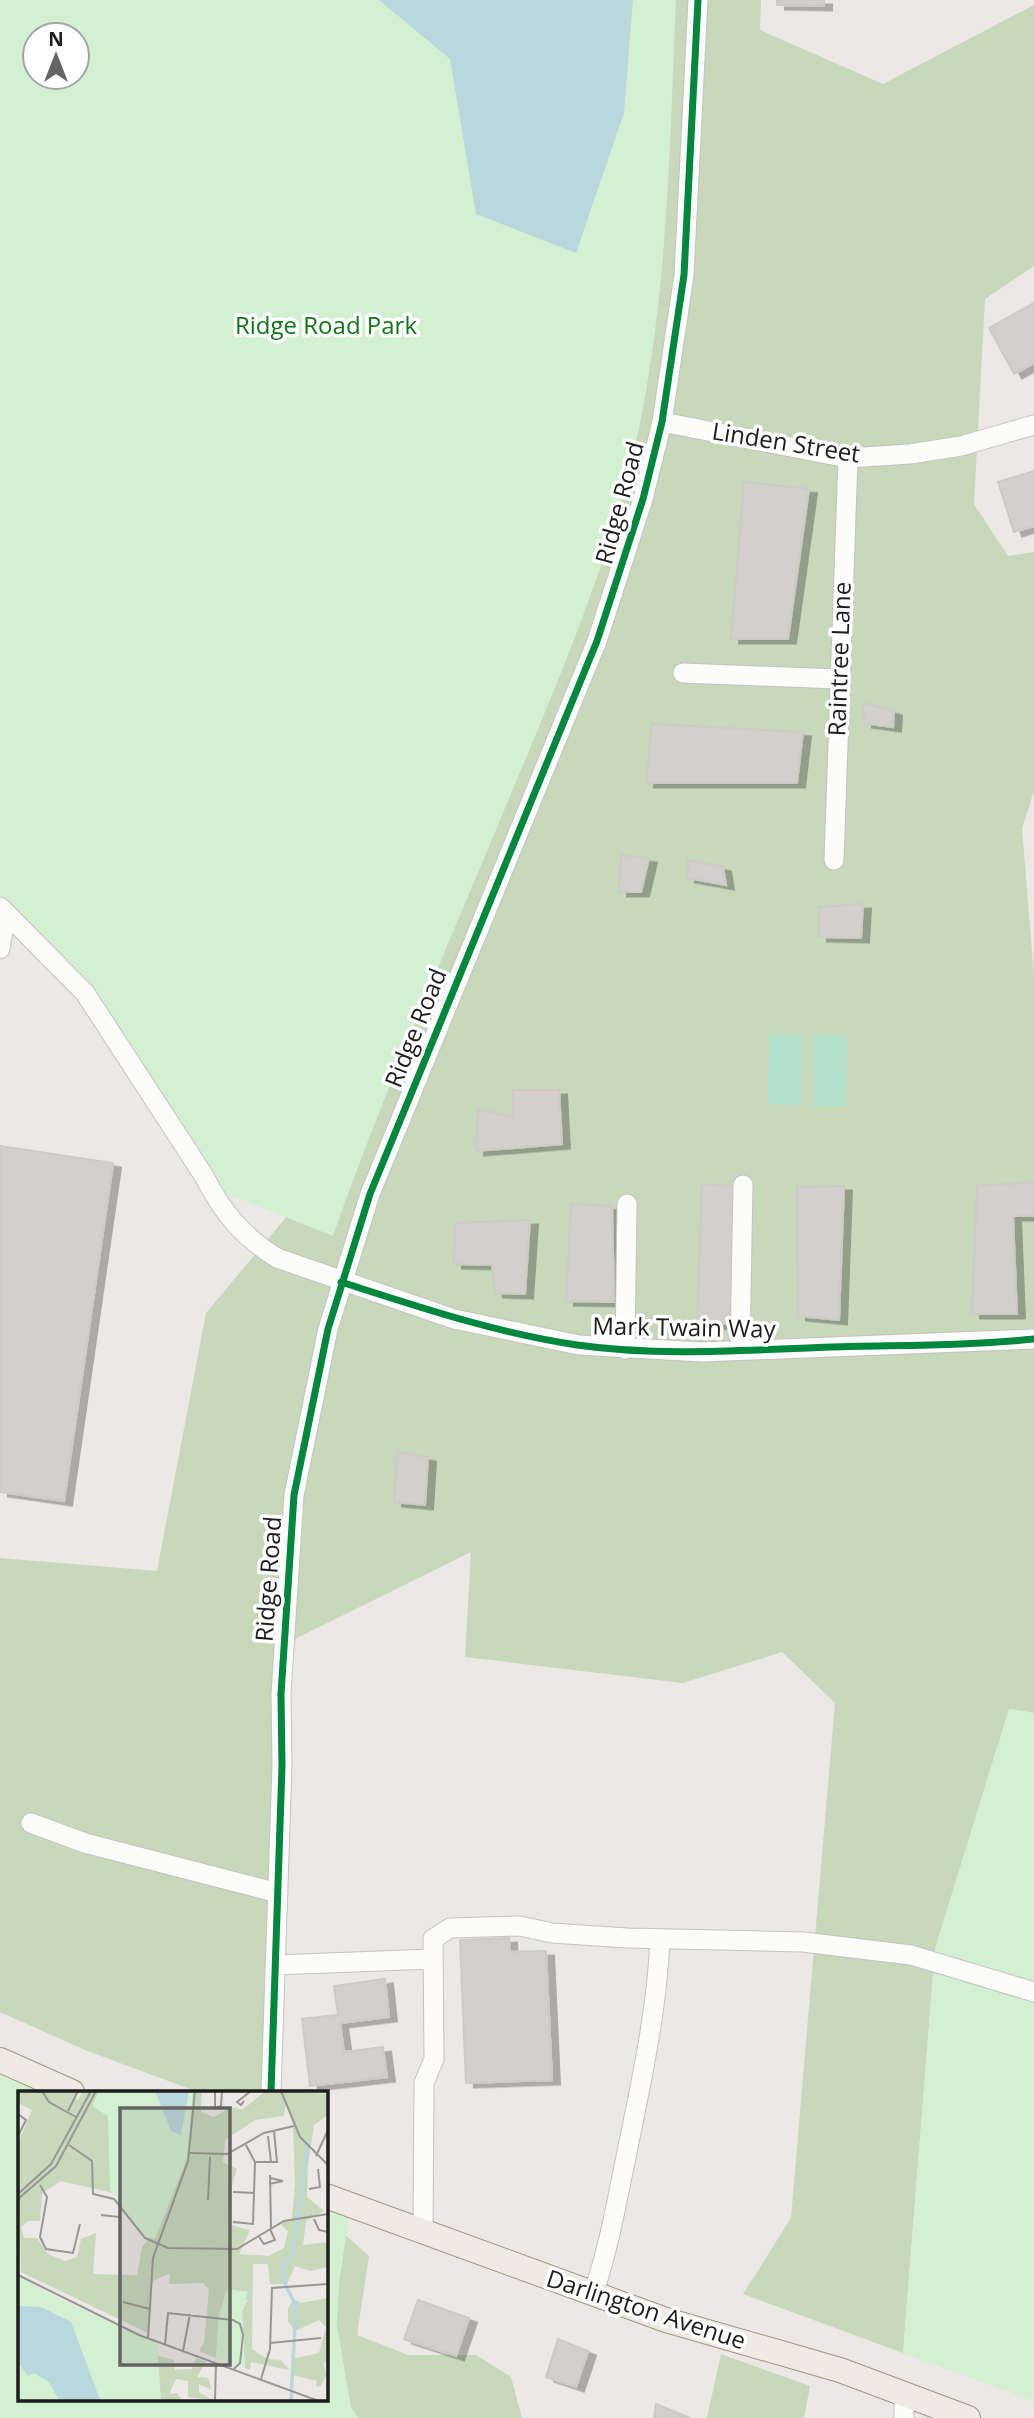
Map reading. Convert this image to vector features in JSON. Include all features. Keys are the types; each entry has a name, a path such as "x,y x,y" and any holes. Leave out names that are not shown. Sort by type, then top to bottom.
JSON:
{"main road":[{"path":"0,2060 70,2091"},
{"name":"Darlington Avenue","path":"327,2196 666,2320 840,2370 904,2406 968,2418"}],"street":[{"name":"Ridge Road","path":"271,2091 281,1694 294,1495 309,1411 341,1282 370,1194 597,641 643,499 662,422 684,275 698,0"},
{"name":"Linden Street","path":"662,422 848,458 910,454 961,446 1034,425"},
{"name":"Raintree Lane","path":"834,860 838,678 848,458"},
{"path":"682,673 838,678"},
{"name":"Mark Twain Way","path":"3,910 85,993 204,1176 221,1209 254,1243 277,1258 454,1319 509,1333 579,1345 625,1349 740,1350 1034,1339"},
{"path":"0,949 3,910"},
{"path":"740,1350 743,1185"},
{"path":"625,1349 627,1204"},
{"path":"31,1823 85,1843 278,1893"},
{"path":"424,2232 424,2083 434,2059 433,1939 450,1928 520,1926 552,1933 660,1939 803,1942 911,1955 1034,1992"},
{"path":"593,2294 604,2262 652,2027 660,1939"},
{"path":"275,1965 432,1959"}],"green space":[{"path":"0,0 761,0 760,30 883,84 1034,5 1034,266 985,299 974,504 1008,556 1034,552 1034,791 1022,828 1034,976 1034,1713 1009,1709 935,1949 903,2353 743,2294 791,2218 835,1703 782,1652 683,1683 465,1657 471,1552 289,1642 265,2091 195,2091 85,2050 0,2012 0,1558 157,1571 206,1313 288,1215 22,91 91,91 91,21 21,21 21,89"},
{"name":"Ridge Road Park","path":"0,0 676,0 668,178 652,355 642,414 618,511 564,664 399,1062 333,1236 220,1191 0,894"},
{"path":"769,1034 802,1035 800,1105 768,1104"},
{"path":"814,1035 847,1036 845,1106 813,1106"},
{"path":"1009,1709 1034,1713 1034,2401 903,2353 935,1949"},
{"path":"0,2060 70,2091 18,2091 18,2400 327,2400 327,2196 351,2205 339,2283 337,2325 351,2407 358,2418 0,2418"},
{"path":"0,2083 18,2092 18,2400 327,2400 327,2219 369,2256 357,2335 408,2355 476,2355 511,2377 522,2418 0,2418"},
{"path":"721,2354 810,2386 804,2418 707,2418"}],"water":[{"path":"379,0 633,0 624,113 576,253 476,214 450,59"}],"building":[{"path":"777,0 824,0 824,6 777,5"},
{"path":"1034,303 1034,363 1014,374 989,328"},
{"path":"1034,471 1034,526 1014,532 998,482"},
{"path":"744,482 809,489 788,639 731,639"},
{"path":"863,703 894,711 893,727 864,723"},
{"path":"652,724 803,732 797,783 646,783"},
{"path":"621,855 649,858 641,892 619,892"},
{"path":"688,860 723,867 726,885 687,878"},
{"path":"863,904 861,938 819,937 819,907"},
{"path":"513,1090 559,1090 562,1144 476,1151 478,1109 513,1117"},
{"path":"0,1146 113,1163 64,1501 0,1492"},
{"path":"1034,1182 1034,1216 1013,1216 1017,1314 972,1314 977,1186"},
{"path":"702,1184 741,1187 736,1323 697,1326"},
{"path":"844,1186 839,1320 798,1316 797,1187"},
{"path":"571,1204 612,1206 614,1302 566,1301"},
{"path":"530,1220 525,1294 495,1293 492,1265 454,1264 455,1223"},
{"path":"397,1452 428,1457 425,1505 394,1502"},
{"path":"509,1938 510,1952 546,1951 552,2080 466,2083 460,1940"},
{"path":"385,1979 389,2017 340,2023 344,2052 383,2047 387,2077 310,2086 302,2019 338,2015 334,1986"},
{"path":"418,2300 469,2318 456,2356 404,2339"},
{"path":"558,2339 588,2351 576,2387 546,2377"},
{"path":"656,2404 690,2418 654,2418"}],"cycle path":[{"path":"271,2091 282,1766 281,1694 294,1495 328,1329 370,1194 597,641 643,499 662,422 684,275 698,0"},
{"path":"341,1282 487,1326 547,1340 609,1349 704,1352 1034,1339"}]}
